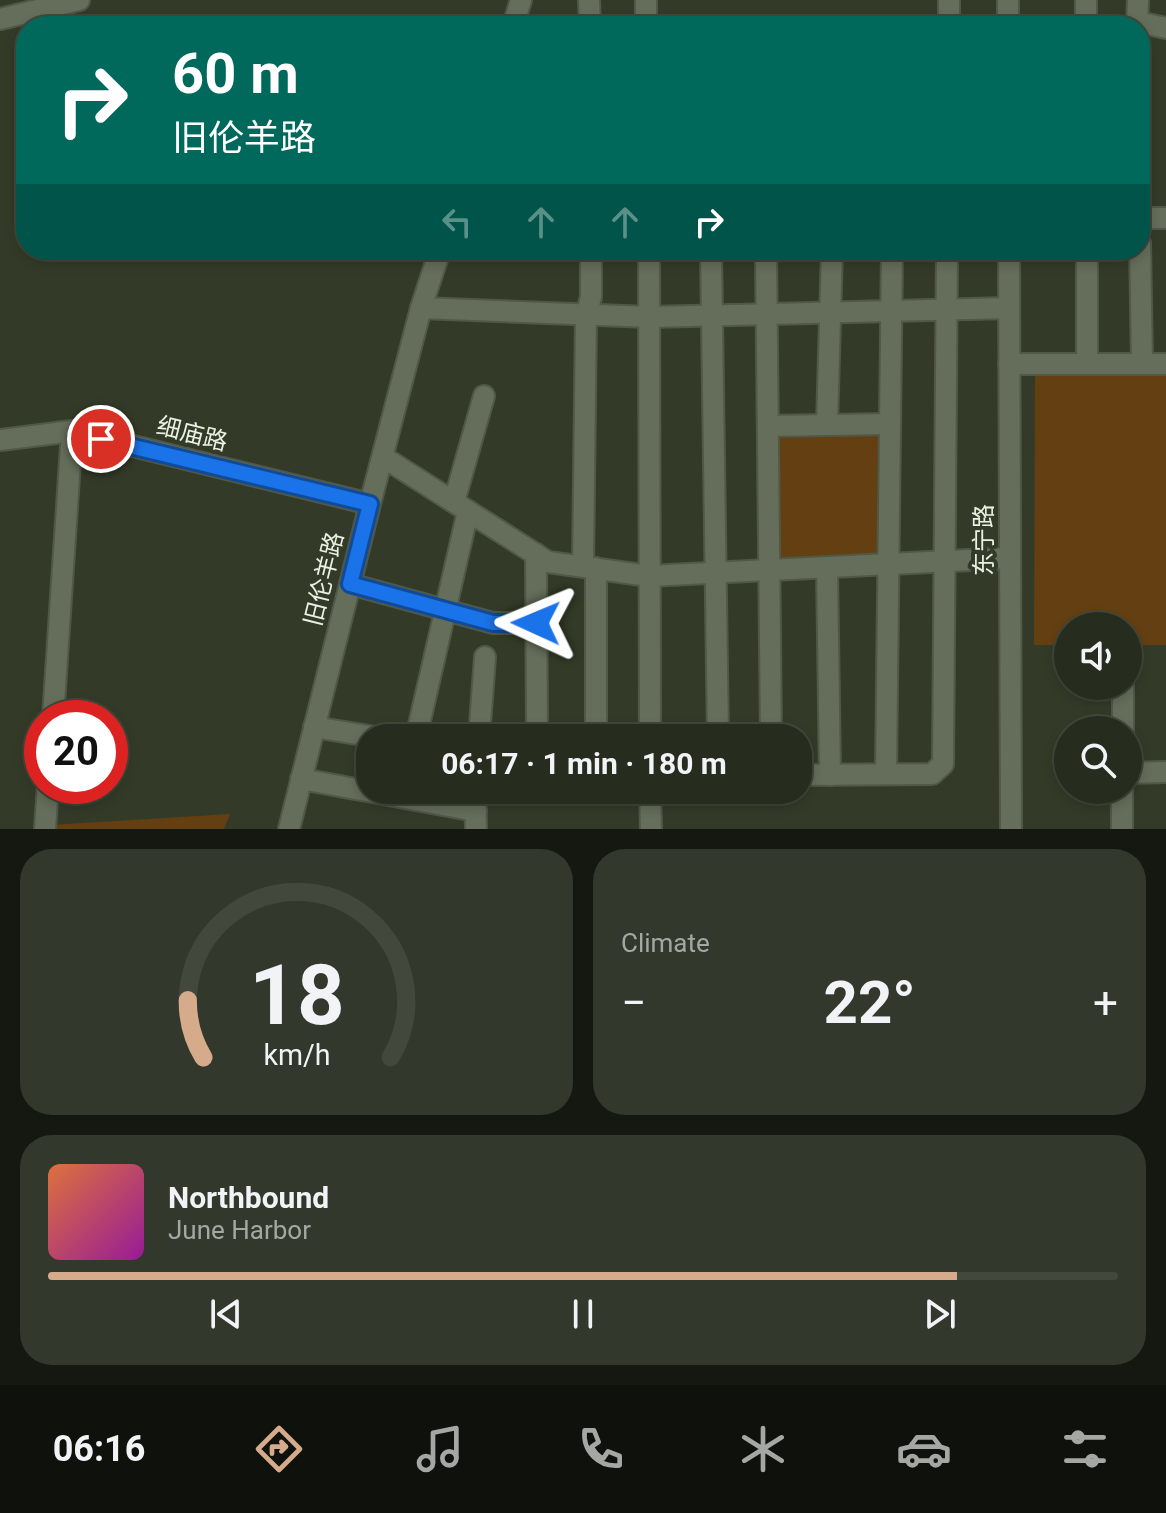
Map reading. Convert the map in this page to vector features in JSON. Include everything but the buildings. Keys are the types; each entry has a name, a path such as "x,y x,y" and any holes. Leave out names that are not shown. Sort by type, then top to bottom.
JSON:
{"street":[{"path":"0,19 79,0"},
{"name":"旧伦羊路","path":"289,829 370,504 421,308 437,260"},
{"path":"591,260 591,297 586,316 589,567 595,724"},
{"path":"649,260 650,724"},
{"path":"711,260 718,724"},
{"path":"766,260 771,724"},
{"path":"827,425 832,260"},
{"path":"886,774 892,260"},
{"path":"812,775 932,774 943,764 947,260"},
{"name":"东宁路","path":"1009,260 1011,829"},
{"path":"1087,260 1087,364"},
{"path":"1140,260 1142,364"},
{"path":"421,308 650,317 1009,308"},
{"path":"1009,364 1166,364"},
{"path":"419,724 445,610 461,506 484,396"},
{"path":"768,426 890,424"},
{"path":"54,700 72,431"},
{"name":"细庙路","path":"0,440 72,431 370,504"},
{"path":"383,457 548,562 649,576 1010,558"},
{"path":"536,554 537,724"},
{"path":"827,567 830,775"},
{"path":"350,584 493,623 536,623"},
{"path":"480,724 485,657"},
{"path":"314,727 356,734"},
{"path":"1142,773 1166,772"},
{"path":"301,779 356,787"},
{"path":"45,829 47,804"},
{"path":"435,804 476,820"},
{"path":"650,804 651,829"},
{"path":"1122,804 1122,829"}],"shaded area":[{"path":"1035,368 1166,368 1166,645 1142,645 1142,612 1054,612 1054,645 1034,645"},
{"path":"882,431 885,556 777,559 774,433"},
{"path":"230,814 224,829 50,829 51,825"}],"route":[{"path":"101,439 370,504 350,584 493,623 536,623"}]}
